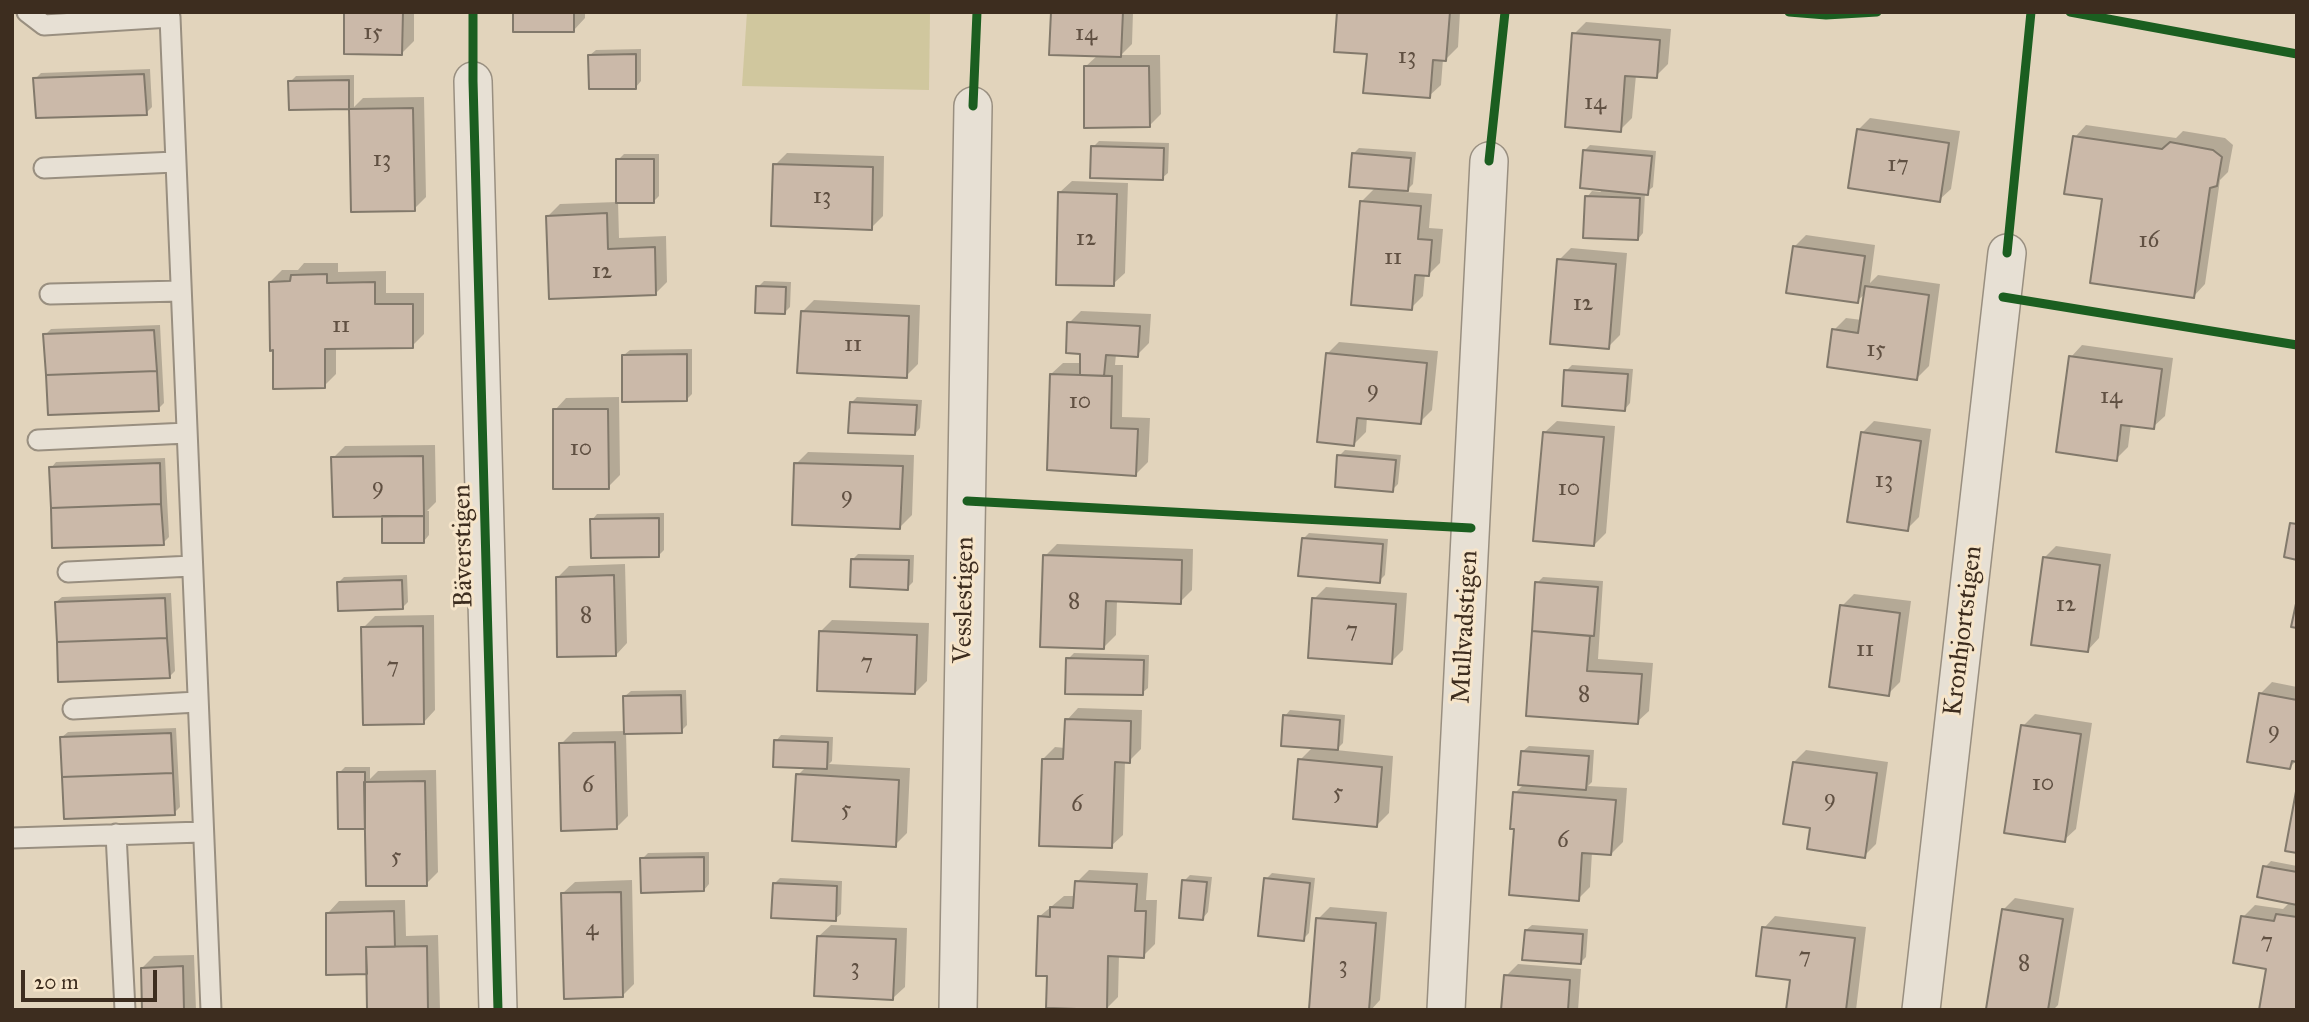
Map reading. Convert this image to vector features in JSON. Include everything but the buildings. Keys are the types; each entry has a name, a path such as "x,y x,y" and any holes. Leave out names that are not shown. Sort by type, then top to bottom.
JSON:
{"street":[{"name":"Bäverstigen","path":"473,81 498,1010"},
{"name":"Vesslestigen","path":"958,1010 973,106"},
{"name":"Mullvadstigen","path":"1446,1010 1489,161"},
{"name":"Kronhjortstigen","path":"1921,1010 2007,253"}],"lane":[{"path":"27,12 44,25 170,17 211,1010"},
{"path":"44,168 176,162"},
{"path":"50,294 181,290"},
{"path":"38,440 187,433"},
{"path":"68,572 192,566"},
{"path":"73,709 197,702"},
{"path":"12,838 202,832"},
{"path":"116,834 125,1010"}],"shaded area":[{"path":"747,12 930,12 929,90 742,86"}],"cycle path":[{"path":"473,12 498,1010"},
{"path":"973,106 977,12"},
{"path":"1489,161 1505,12"},
{"path":"1789,12 1826,15 1877,12"},
{"path":"2007,253 2031,12"},
{"path":"2070,12 2297,54"},
{"path":"2003,297 2297,345"},
{"path":"967,501 1471,528"}]}
